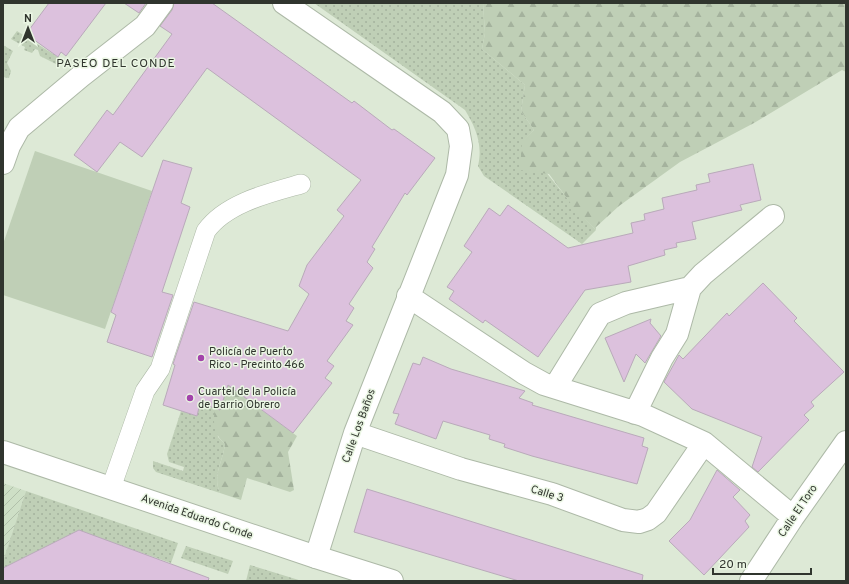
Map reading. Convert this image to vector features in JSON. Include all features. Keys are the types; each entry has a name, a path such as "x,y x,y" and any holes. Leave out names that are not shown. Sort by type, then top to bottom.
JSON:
{"street":[{"path":"3,163 9,146 19,128 33,114 145,26 162,3"},
{"name":"Calle Los Baños","path":"284,3 442,112 458,129 461,146 457,175 355,433 316,558"},
{"path":"635,413 662,358 677,334 690,288 703,274 773,216"},
{"path":"555,388 600,314 626,303 690,288"},
{"path":"408,296 524,374 555,388 635,413 704,442 793,517"},
{"name":"Calle 3","path":"355,433 461,469 552,494 623,520 638,522 648,519 656,513 704,442"},
{"name":"Calle El Toro","path":"751,581 793,517 846,442"},
{"name":"Avenida Eduardo Conde","path":"3,452 316,558 392,581"}],"lane":[{"path":"111,488 145,391 160,369 206,231 214,220 228,211 280,189 301,184"}],"shaded area":[{"path":"3,483 26,491 3,561"}],"green space":[{"path":"314,3 483,3 485,33 482,49 525,85 521,111 534,130 522,143 567,198 596,230 582,244 484,176 478,166 480,151 478,137 465,110"},
{"path":"483,3 846,3 846,72 842,70 754,123 680,162 619,206 596,227 596,230 575,209 549,174 520,170 522,142 534,130 521,111 525,85 482,49 485,33"},
{"path":"17,31 61,59 56,64 40,56 38,50 35,49 32,53 24,50 25,47 11,39"},
{"path":"3,45 13,51 7,63 11,71 9,78 3,77"},
{"path":"35,151 152,191 105,329 3,295 3,244"},
{"path":"230,350 280,389 263,411 297,436 288,452 294,490 290,492 247,478 241,500 220,493 217,480 225,444 216,432 214,414 215,408 220,409 225,393"},
{"path":"200,403 215,408 218,437 225,444 217,480 220,493 156,472 153,468 153,461 183,471 184,467 169,462 167,454 181,411 197,415"},
{"path":"26,491 178,543 171,563 79,531 13,563 9,575 3,572 3,561"},
{"path":"186,546 233,561 228,574 181,558"},
{"path":"250,565 302,581 246,581"}],"building":[{"path":"49,3 106,3 66,56 61,52 58,57 26,34"},
{"path":"124,3 146,3 139,13"},
{"path":"174,3 212,3 352,103 354,101 392,130 394,129 435,158 407,195 405,193 372,247 375,249 367,262 373,268 349,304 354,308 346,321 353,325 327,361 334,366 325,378 332,383 293,433 228,385 220,410 200,403 197,416 163,405 175,365 173,364 194,302 288,331 309,294 299,286 307,265 344,216 337,210 361,180 207,68 142,157 120,142 97,172 74,155 107,110 113,115 172,34 160,26 172,10"},
{"path":"163,160 192,168 181,203 190,207 162,292 173,295 152,357 107,342 116,315 111,312"},
{"path":"753,164 761,200 740,205 742,210 692,222 696,239 676,243 677,247 664,250 665,255 628,266 631,282 585,290 538,357 485,320 483,323 449,299 454,291 447,287 472,252 464,246 489,208 500,216 508,205 568,248 633,233 631,223 645,220 644,214 664,209 662,198 697,190 696,185 710,182 708,174"},
{"path":"763,283 797,318 794,321 844,372 811,402 814,406 804,415 809,420 758,472 752,467 762,437 692,409 664,382 679,355 683,359 727,313 729,316"},
{"path":"651,319 650,323 661,336 645,363 636,354 624,382 605,338"},
{"path":"423,357 451,369 525,391 519,398 533,403 532,405 644,438 642,446 648,448 637,484 504,447 505,444 489,439 490,435 443,421 436,439 395,424 399,414 393,413 413,363 420,365"},
{"path":"717,470 740,490 733,497 750,515 745,521 749,527 704,575 669,541 690,520"},
{"path":"367,489 643,575 642,581 519,581 354,532"},
{"path":"79,530 209,578 208,581 3,581 3,568"}],"place":[{"name":"Policía de Puerto Rico - Precinto 466","path":"201,358"},
{"name":"Cuartel de la Policía de Barrio Obrero","path":"190,398"}],"district":[{"name":"PASEO DEL CONDE","path":"116,64"}]}
